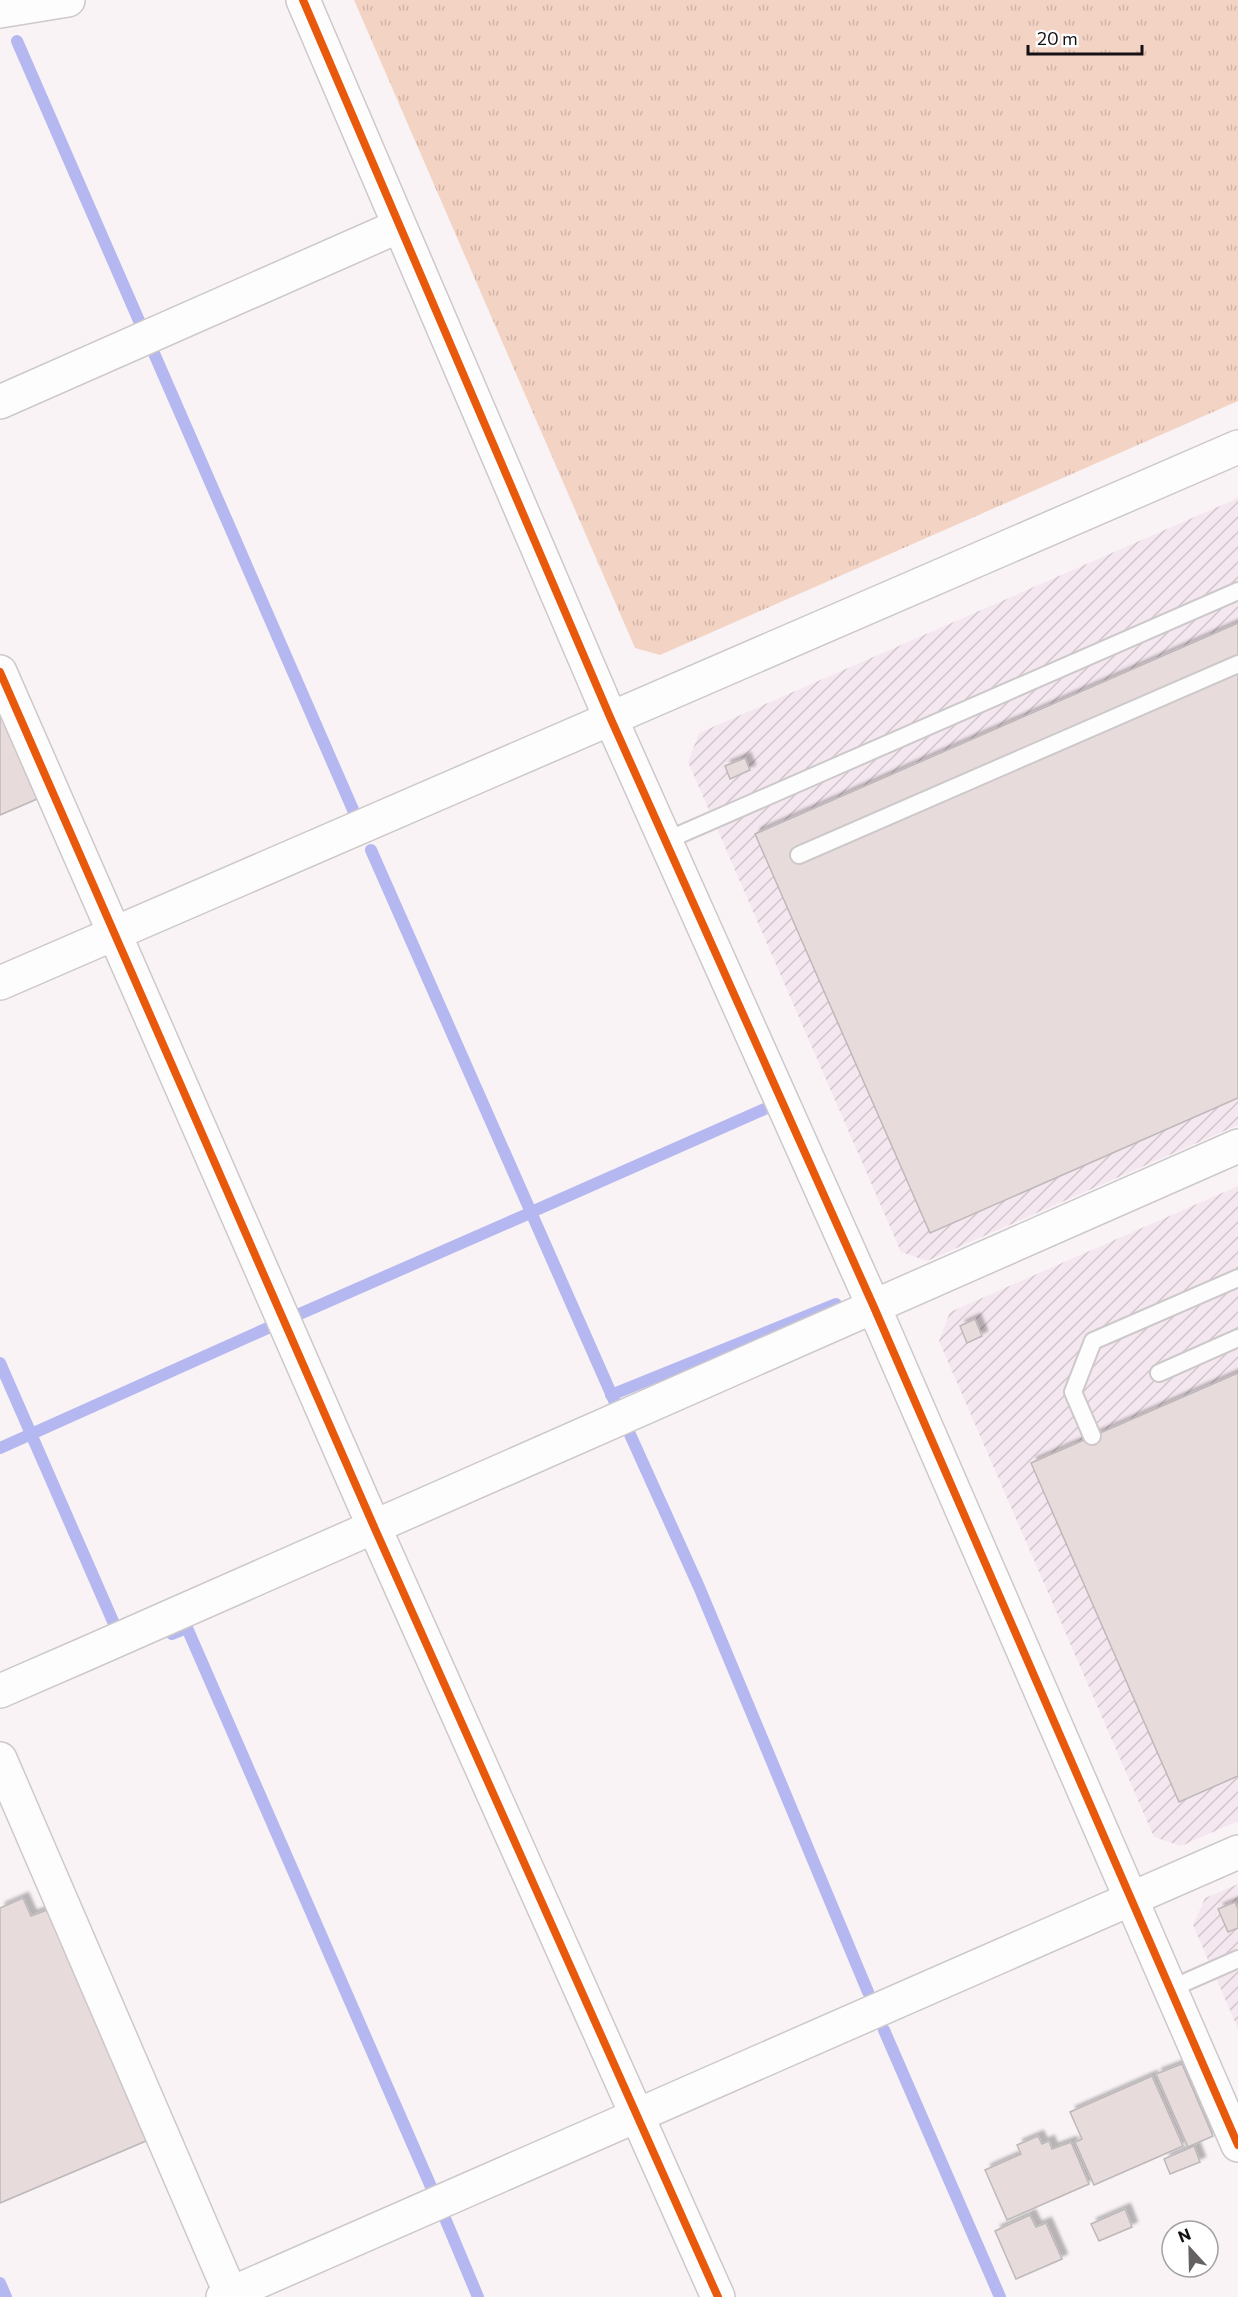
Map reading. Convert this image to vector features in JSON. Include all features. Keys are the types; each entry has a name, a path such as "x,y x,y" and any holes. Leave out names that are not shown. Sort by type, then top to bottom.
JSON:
{"street":[{"path":"0,11 68,0"},
{"path":"303,0 610,717 873,1305 1238,2145"},
{"path":"0,402 399,226"},
{"path":"0,982 1238,447"},
{"path":"0,672 375,1529 718,2297"},
{"path":"0,1691 375,1529 873,1305 1238,1146"},
{"path":"0,1759 228,2296 1238,1852"}],"lane":[{"path":"665,841 1238,591"},
{"path":"800,855 1238,664"},
{"path":"1092,1436 1073,1392 1093,1341 1238,1278"},
{"path":"1159,1372 1238,1338"},
{"path":"1170,1989 1238,1959"}],"shaded area":[{"path":"1238,498 1238,1125 927,1261 901,1252 688,762 699,733"},
{"path":"1238,1186 1238,1821 1181,1846 1154,1837 939,1341 950,1312"},
{"path":"1238,1884 1238,2029 1193,1925 1205,1898"}],"green space":[{"path":"354,0 1238,0 1238,401 660,655 635,648"}],"building":[{"path":"1238,623 1238,1098 930,1233 755,834"},
{"path":"0,714 37,799 0,815"},
{"path":"745,758 750,770 730,779 725,766"},
{"path":"975,1319 982,1336 967,1343 960,1326"},
{"path":"1238,1373 1238,1776 1179,1802 1031,1463"},
{"path":"23,1898 31,1916 47,1910 146,2141 0,2203 0,1908"},
{"path":"1235,1902 1238,1909 1238,1928 1228,1932 1218,1909"},
{"path":"1182,2064 1213,2136 1188,2147 1156,2074"},
{"path":"1152,2076 1183,2146 1094,2185 1075,2142 1082,2139 1070,2112"},
{"path":"1038,2136 1042,2144 1049,2141 1052,2149 1071,2142 1089,2184 1007,2220 985,2170 1021,2154 1017,2145"},
{"path":"1194,2146 1200,2162 1170,2174 1164,2159"},
{"path":"1125,2209 1132,2227 1099,2241 1091,2224"},
{"path":"1030,2215 1036,2227 1046,2223 1062,2259 1016,2279 995,2231"}],"waterway":[{"path":"17,41 140,323"},
{"path":"153,351 354,812"},
{"path":"371,850 617,1407"},
{"path":"536,1210 769,1107"},
{"path":"295,1316 530,1213"},
{"path":"611,1395 836,1304"},
{"path":"0,1448 270,1327"},
{"path":"0,1363 115,1626"},
{"path":"628,1430 699,1587 868,1992"},
{"path":"172,1634 187,1628 432,2189"},
{"path":"884,2030 1000,2297"},
{"path":"444,2216 478,2297"},
{"path":"0,2283 6,2297"}],"cycle path":[{"path":"303,0 610,717 873,1305 1238,2145"},
{"path":"0,672 375,1529 718,2297"}]}
